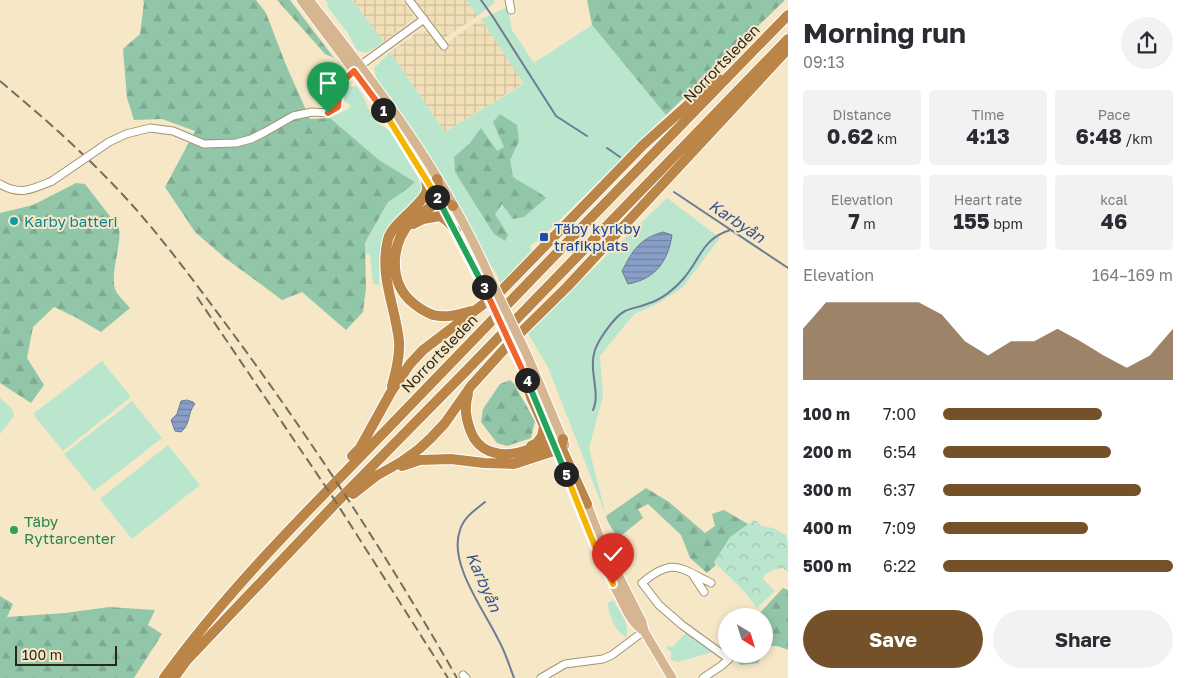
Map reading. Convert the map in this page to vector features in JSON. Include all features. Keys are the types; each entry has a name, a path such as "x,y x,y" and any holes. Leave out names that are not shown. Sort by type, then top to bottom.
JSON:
{"highway":[{"path":"230,593 360,448 391,392 410,364 423,350 502,290 643,145 712,84 788,7"},
{"name":"Norrortsleden","path":"164,678 230,593 788,15"},
{"name":"Norrortsleden","path":"174,678 186,661 343,496 788,39"},
{"path":"392,469 431,438 445,423 471,386 507,346 568,287 788,48"},
{"path":"391,392 396,372 399,344 384,272 386,252 389,236 412,208 424,198 428,190 425,177"},
{"path":"437,179 440,192 438,199 434,205 411,221 396,248 394,260 396,278 406,297 422,310 433,315 452,316 471,311 483,305"},
{"path":"412,208 427,200 438,199 453,206"},
{"path":"404,233 411,225 423,219 440,216 456,231"},
{"path":"520,365 544,426 542,436 537,443 521,452"},
{"path":"471,386 465,402 466,419 474,440 485,449 498,454 509,454 546,444 559,445"},
{"path":"299,543 357,490 376,476 392,469 420,460 451,459 514,464 559,445"},
{"path":"559,445 587,504"}],"main road":[{"path":"301,0 411,138 453,206 479,254 484,278 520,365 559,445"},
{"path":"309,0 357,68 425,177 528,357 594,544 627,610 638,627 644,631"},
{"path":"587,504 601,541 642,622 644,631 672,678"}],"street":[{"path":"409,0 444,46"},
{"path":"510,0 511,10"},
{"path":"0,184 8,188 29,191 52,181 109,142 126,134 150,128 173,131 204,144 236,143 251,139 293,116 312,112 328,113 338,107 340,84 357,68 424,19"},
{"path":"703,678 728,659 682,625 659,605 642,583 653,573 671,566 679,567 711,583"},
{"path":"693,575 704,592"},
{"path":"541,678 565,664 603,659 612,655 644,631"}],"shaded area":[{"path":"352,0 402,0 413,14 413,19 384,42"},
{"path":"414,0 466,0 478,16 444,38"},
{"path":"481,19 524,83 445,132 390,52 419,31 424,31 432,36 440,48"}],"green space":[{"path":"143,0 256,0 266,13 310,119 330,118 379,160 415,182 388,202 365,243 366,288 363,312 346,330 302,292 282,300 225,258 195,232 165,187 195,131 162,119 134,120 127,98 123,49 140,34"},
{"path":"277,0 290,0 334,58 325,54"},
{"path":"325,0 352,0 384,42 366,53 357,50 347,32 327,6 328,3"},
{"path":"466,0 493,0 495,2 478,16"},
{"path":"587,0 785,0 666,115 592,25"},
{"path":"505,8 509,12 512,30 534,63 592,25 666,115 540,239 530,246 531,252 522,266 502,286 495,271 486,261 374,78 376,76 374,68 390,52 445,132 524,84 481,19"},
{"path":"356,86 375,120 391,132 401,145 424,188 382,248 379,262 379,285 373,284 370,255 365,253 365,244 388,202 415,182 379,160 330,118 350,108 350,105 343,100 343,97 349,87"},
{"path":"500,114 517,125 519,141 510,160 513,177 546,198 524,217 513,219 502,204 495,214 508,235 505,241 494,234 455,172 454,157 470,143 481,128 497,151 504,147 493,122"},
{"path":"76,183 85,184 119,228 114,282 116,291 130,308 101,332 54,307 33,327 27,358 44,385 31,403 0,383 0,213 33,205"},
{"path":"667,198 720,238 682,288 655,305 634,314 600,356 603,396 589,448 606,516 548,367 527,332"},
{"path":"102,361 131,397 63,451 33,414"},
{"path":"510,380 535,421 531,438 507,446 497,443 481,422 483,409 500,384"},
{"path":"0,398 12,409 14,416 0,434"},
{"path":"132,401 162,438 94,491 64,454"},
{"path":"168,445 200,485 132,539 100,499"},
{"path":"646,488 669,502 705,533 715,526 712,514 724,510 748,524 714,562 716,565 707,573 690,558 681,535 648,504 638,509 643,518 618,538 606,516"},
{"path":"754,520 761,526 773,528 786,535 788,572 783,568 775,569 765,574 763,579 775,591 757,608 743,590 714,562 730,537"},
{"path":"783,588 788,590 788,650 773,646 773,608 764,608"},
{"path":"0,596 13,604 7,617 65,613 109,607 155,610 148,625 162,634 134,678 0,678"},
{"path":"613,600 626,622 626,637 619,632 611,618 608,603"},
{"path":"686,633 713,652 678,662 671,660 671,652 666,648 672,647"},
{"path":"739,663 758,663 741,665"}],"water":[{"path":"663,232 672,235 667,253 659,268 646,278 628,284 622,271 633,251 648,238"},
{"path":"187,400 195,404 184,429 181,432 175,431 171,420 177,414 181,401"}],"waterway":[{"path":"481,0 556,116 587,136"},
{"path":"607,148 620,157"},
{"name":"Karbyån","path":"674,192 788,268"},
{"path":"593,410 596,396 593,358 603,334 616,318 625,311 652,302 672,290 690,271 713,238 730,230"},
{"name":"Karbyån","path":"485,502 470,514 462,525 458,543 459,557 469,586 505,653 514,678"}],"railway":[{"path":"0,81 63,136 109,180 138,211 180,263 264,376 322,460 378,546 457,678"},
{"path":"197,297 334,499 448,678"}],"place":[{"name":"Karby batteri","path":"14,221"},
{"name":"Täby kyrkby trafikplats","path":"544,237"},
{"name":"Täby Ryttarcenter","path":"14,530"}],"route":[{"path":"328,113 338,107 340,84 354,71 384,111 425,177 456,231 522,368 594,544 613,584"}]}
